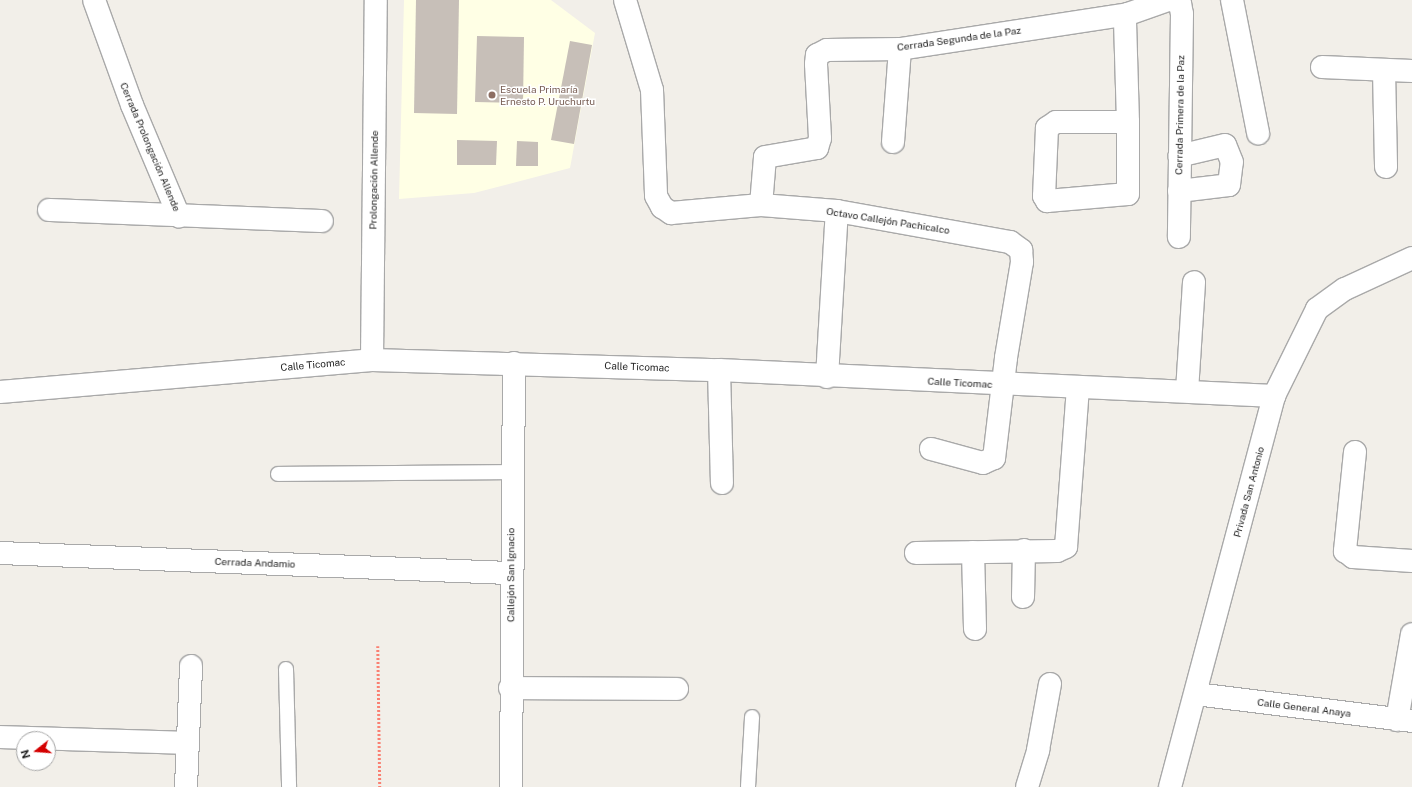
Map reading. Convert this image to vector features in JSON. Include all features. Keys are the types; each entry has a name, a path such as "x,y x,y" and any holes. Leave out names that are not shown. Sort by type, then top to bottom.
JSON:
{"street":[{"name":"Cerrada Prolongación Allende","path":"49,210 179,216 132,105 94,0"},
{"name":"Prolongación Allende","path":"372,360 376,0"},
{"name":"Octavo Callejón Pachicalco","path":"625,0 652,90 656,196 662,207 671,213 761,205 837,211 1010,242 1021,250 1022,262 1003,385"},
{"path":"1232,0 1258,133"},
{"name":"Cerrada Primera de la Paz","path":"1128,14 1159,2 1180,3 1182,14 1179,237"},
{"path":"1128,14 1125,23 1128,122 1128,194 1052,202 1044,196 1047,128 1056,122 1128,122"},
{"name":"Cerrada Segunda de la Paz","path":"761,205 765,157 817,148 817,56 827,50 900,48 1128,14"},
{"path":"893,142 900,48"},
{"path":"1322,67 1412,71"},
{"path":"1384,70 1386,167"},
{"path":"1179,156 1225,146 1232,162 1229,185 1179,190"},
{"path":"827,377 837,211"},
{"path":"179,216 322,221"},
{"name":"Privada San Antonio","path":"1170,787 1196,694 1274,396 1317,308 1345,289 1412,258"},
{"path":"1187,391 1194,282"},
{"name":"Calle Ticomac","path":"0,392 372,360 719,370 827,377 1078,388 1187,391 1274,396"},
{"name":"Callejón San Ignacio","path":"511,787 510,574 514,363"},
{"path":"719,370 722,483"},
{"path":"931,449 990,462 994,458 1003,385"},
{"path":"916,553 1024,550 1057,551 1066,547 1078,388"},
{"path":"1355,452 1345,552 1353,557 1412,561"},
{"path":"1023,597 1024,550"},
{"path":"973,552 975,629"},
{"name":"Cerrada Andamio","path":"0,553 510,574"},
{"path":"1405,720 1412,634"},
{"path":"186,787 191,666"},
{"path":"1027,787 1038,750 1050,684"},
{"path":"510,688 677,689"},
{"name":"Calle General Anaya","path":"1196,694 1405,720"},
{"path":"0,737 187,743"}],"lane":[{"path":"278,474 512,472"},
{"path":"286,669 289,787"},
{"path":"748,787 752,717"}],"path":[{"path":"378,646 380,787"}],"shaded area":[{"name":"Escuela Primaría Ernesto P. Uruchurtu","path":"404,0 551,0 595,33 570,168 474,193 399,199"}],"building":[{"path":"416,0 459,0 457,114 414,113"},
{"path":"477,36 524,37 523,103 475,102"},
{"path":"570,41 592,45 574,144 551,140"},
{"path":"457,140 497,141 496,165 457,165"},
{"path":"517,141 538,142 538,166 516,166"}],"place":[{"name":"Escuela Primaría Ernesto P. Uruchurtu","path":"492,95"}]}
